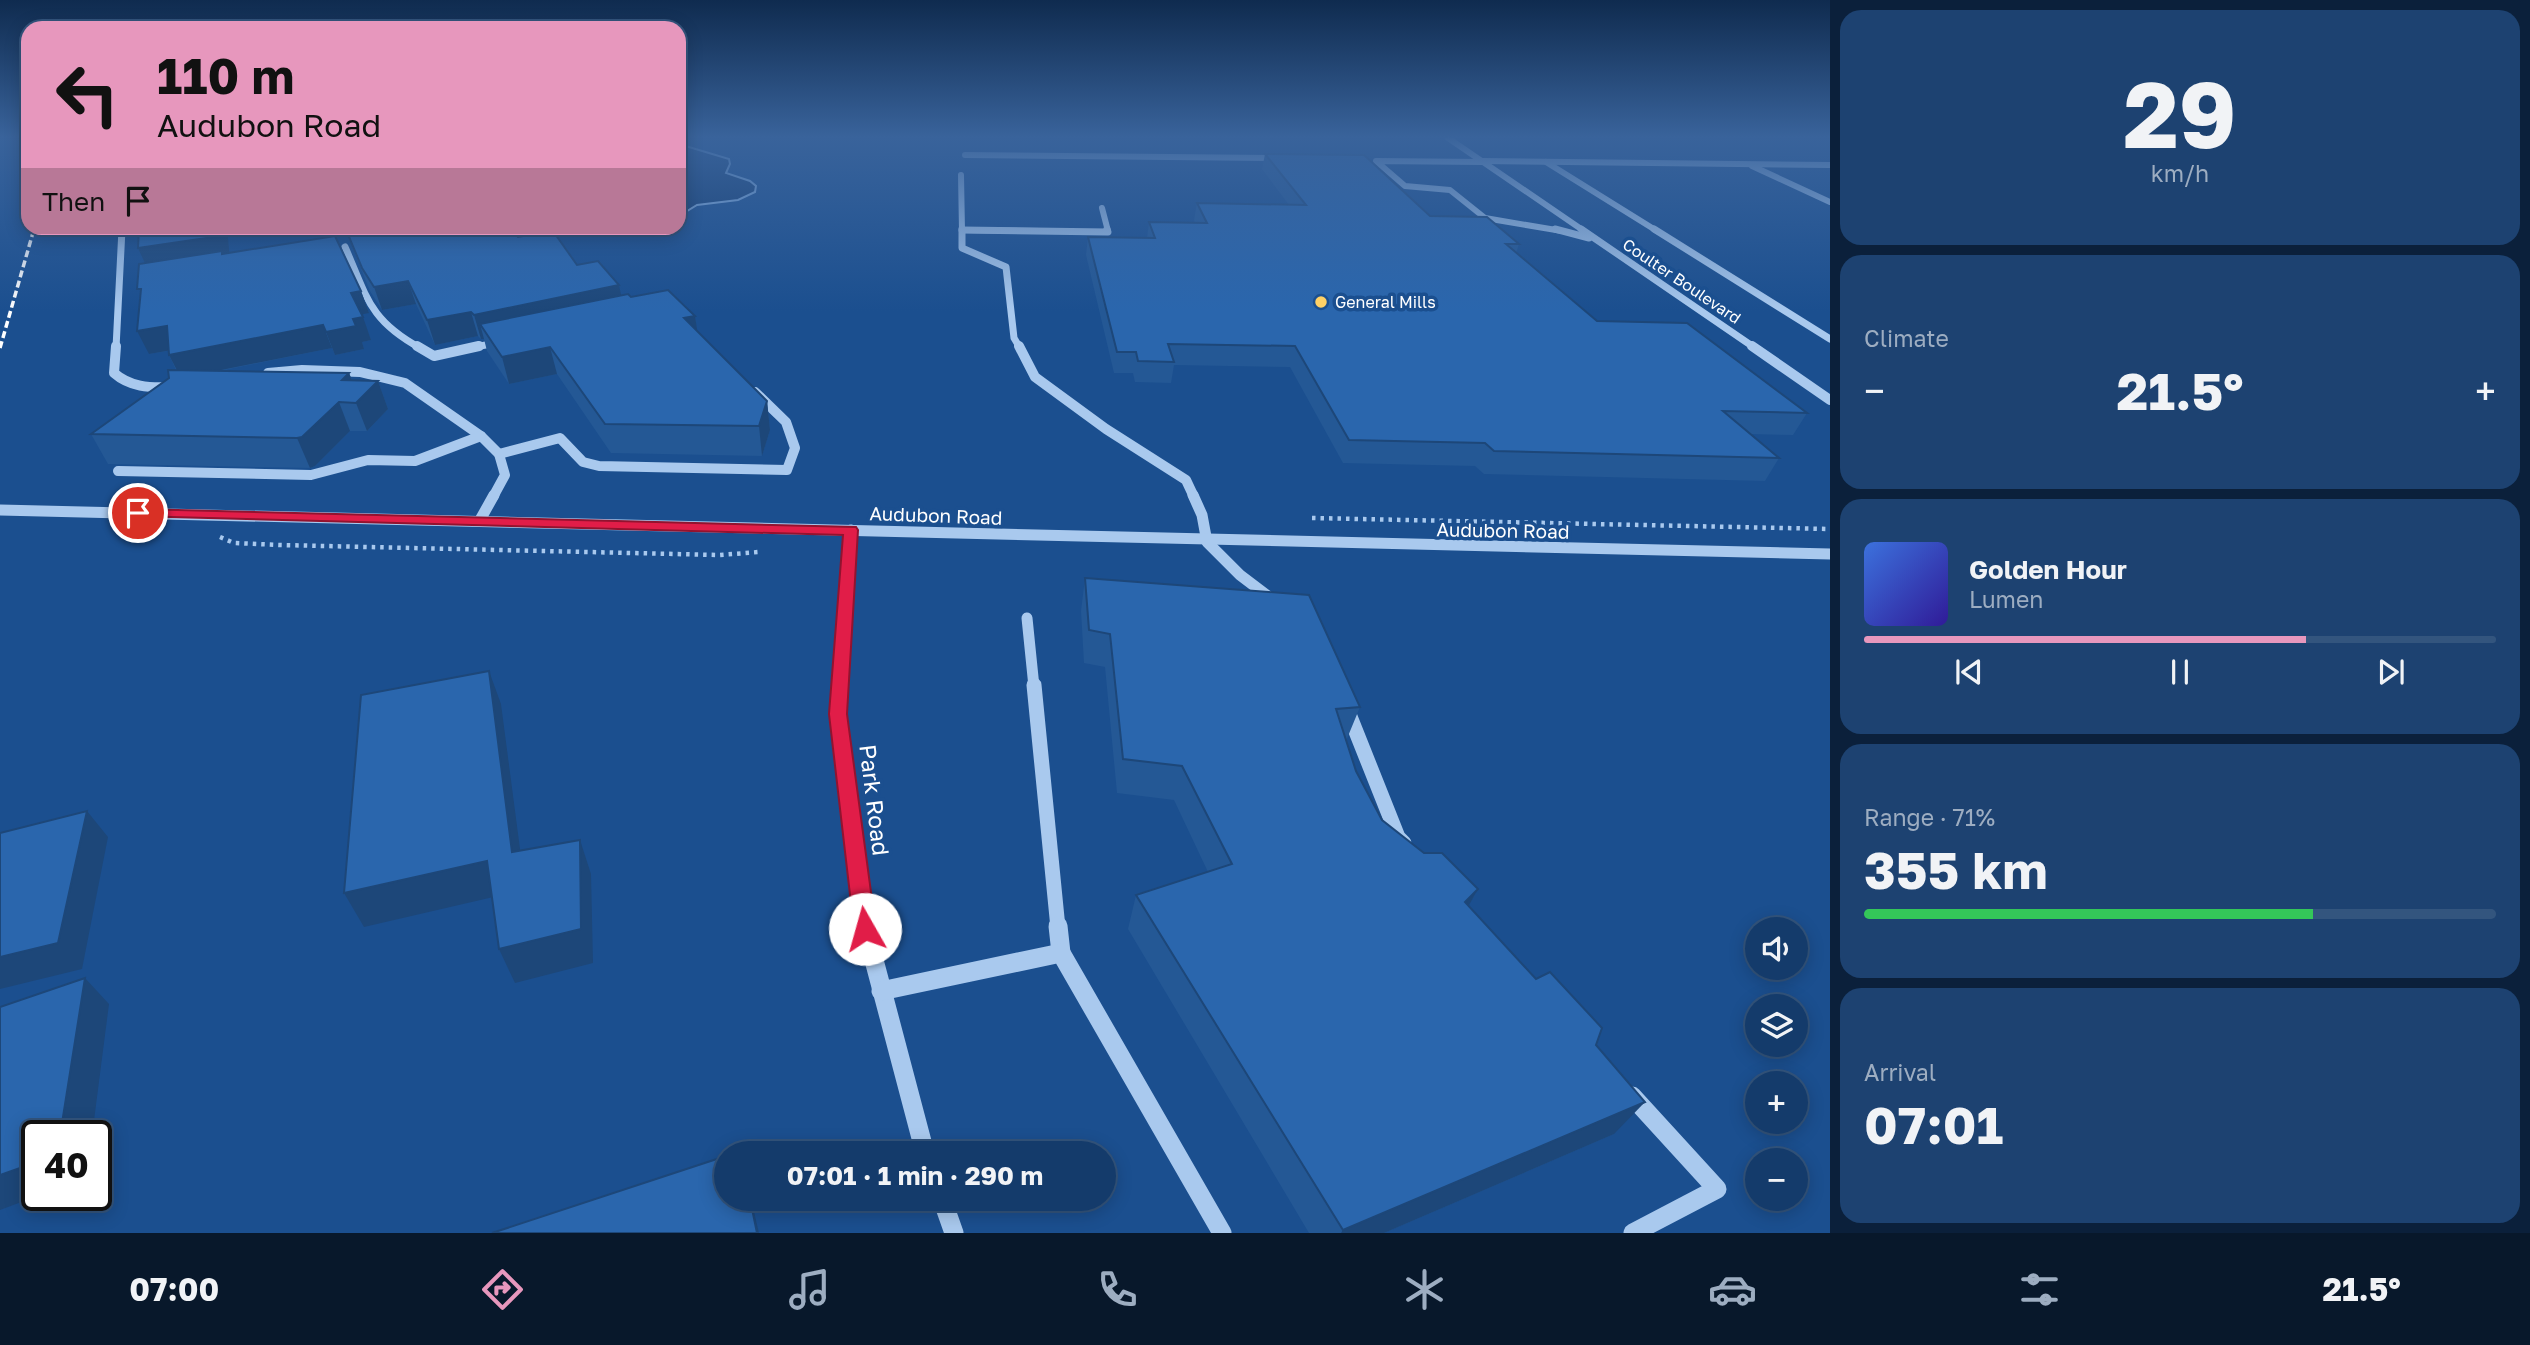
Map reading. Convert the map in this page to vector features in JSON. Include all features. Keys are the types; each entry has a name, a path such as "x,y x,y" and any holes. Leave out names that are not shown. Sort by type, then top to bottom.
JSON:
{"street":[{"path":"961,196 962,248 1006,267 1014,338 1035,377 1106,429 1186,480 1202,516 1207,542 1240,575 1292,613"},
{"name":"Coulter Boulevard","path":"1533,196 1830,400"},
{"path":"1600,196 1830,339"},
{"path":"962,230 1108,232 1102,208"},
{"path":"332,250 358,245"},
{"path":"121,283 135,281"},
{"path":"499,454 560,438 583,462 599,466 787,471 795,448 786,422 754,391"},
{"path":"118,471 311,475 368,460 415,461 481,436"},
{"name":"Audubon Road","path":"0,510 480,520 1207,542 1830,554"},
{"name":"Park Road","path":"851,530 838,714 865,929 922,1141"},
{"path":"1027,618 1061,953 1222,1233"},
{"path":"1339,690 1398,837 1417,858"},
{"path":"881,991 1061,953"},
{"path":"1623,1086 1717,1189 1633,1233"},
{"path":"946,1211 954,1233"}],"lane":[{"path":"1457,196 1485,218 1542,226 1598,240"},
{"path":"122,235 114,373 138,390 180,387"},
{"path":"345,247 376,316 396,335 434,356 516,338"},
{"path":"258,375 333,370 384,376 405,383 481,436 499,454 505,475 480,520"}],"water":[{"path":"686,196 747,196 738,200 697,205 686,212"}],"building":[{"name":"General Mills","path":"1298,196 1408,196 1430,216 1487,217 1519,244 1506,244 1597,321 1687,323 1807,413 1723,411 1779,458 1494,451 1485,443 1349,440 1295,346 1168,344 1174,362 1138,361 1136,352 1117,352 1088,237 1155,238 1149,222 1207,223 1197,203 1306,205"},
{"path":"139,235 220,235 220,236 138,248"},
{"path":"348,235 556,235 577,265 598,261 619,285 474,315 471,312 427,320 408,281 374,287 362,268"},
{"path":"335,236 361,291 351,293 363,317 353,319 356,326 326,332 323,325 169,355 167,326 137,331 141,289 137,289 139,264"},
{"path":"668,290 695,316 684,318 767,401 759,426 605,424 550,347 502,357 480,324 628,294 631,297"},
{"path":"168,370 349,373 342,380 378,381 356,403 339,402 302,437 297,438 91,434 169,378"},
{"path":"1085,578 1309,595 1360,707 1336,709 1356,771 1382,820 1424,853 1442,853 1478,889 1465,902 1536,979 1550,972 1602,1028 1596,1045 1645,1102 1343,1230 1136,895 1232,864 1182,766 1123,759 1110,634 1089,630"},
{"path":"489,671 512,852 580,840 581,929 499,949 487,861 344,893 361,695"},
{"path":"87,811 58,943 0,957 0,833"},
{"path":"85,978 63,1120 21,1120 21,1168 0,1175 0,1007"},
{"path":"714,1160 714,1211 752,1211 757,1233 492,1233"}],"railway":[{"path":"0,348 32,235"}],"place":[{"name":"General Mills","path":"1321,302"}],"route":[{"path":"138,513 851,530 838,714 865,929"}]}
